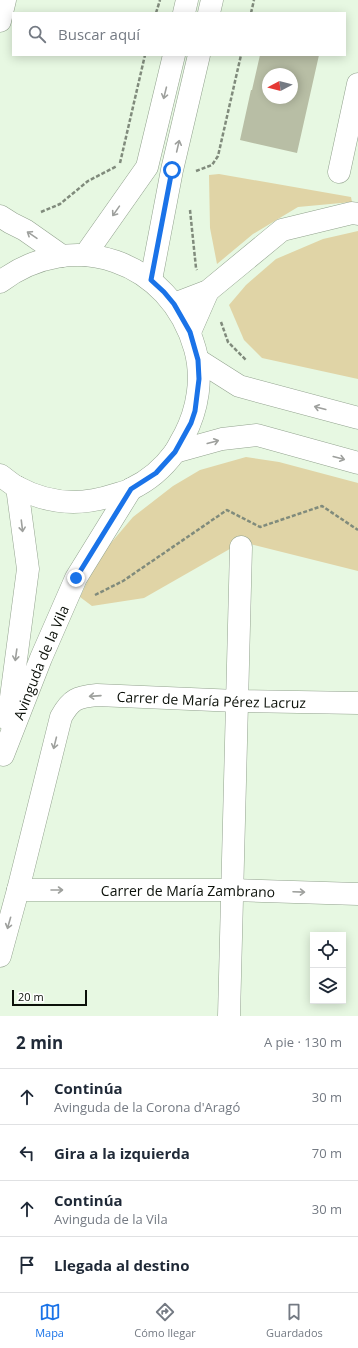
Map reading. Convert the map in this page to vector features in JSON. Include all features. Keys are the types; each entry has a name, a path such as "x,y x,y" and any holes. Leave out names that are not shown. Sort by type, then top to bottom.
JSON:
{"street":[{"path":"0,21 5,0"},
{"path":"175,0 176,12"},
{"path":"184,12 187,0"},
{"path":"209,12 212,0"},
{"path":"85,255 147,166 174,56"},
{"path":"151,280 172,170 199,56"},
{"path":"339,172 358,84"},
{"path":"174,304 208,291 282,230 352,213 358,214"},
{"path":"6,220 25,230 62,256"},
{"path":"0,282 13,272 37,261 62,256 85,255 108,259 139,272 151,280 164,292 174,304 190,332 198,360 199,379 195,411 191,423 175,452 156,473 131,489 98,500 74,502 59,501 38,496 9,481"},
{"path":"190,332 208,291"},
{"path":"198,360 239,386 358,418"},
{"path":"175,452 222,439 257,435 358,463"},
{"name":"Avinguda de la Vila","path":"2,761 28,569 9,481"},
{"name":"Avinguda de la Vila","path":"2,761 41,658 76,578 131,489"},
{"path":"229,1016 242,547"},
{"name":"Carrer de María Pérez Lacruz","path":"18,890 61,717 67,706 80,697 97,695 237,701 358,703"},
{"path":"0,956 18,890"},
{"name":"Carrer de María Zambrano","path":"18,890 232,890 358,894"}],"path":[{"path":"156,12 160,0"},
{"path":"250,12 254,0"},
{"path":"6,220 60,204 88,181 119,165 145,56"},
{"path":"190,173 212,165 218,156 241,56"}],"shaded area":[{"path":"219,174 351,197 352,202 298,207 253,234 217,264 210,228 209,175"},
{"path":"358,231 358,379 262,358 244,340 229,305 246,285 276,259 323,239"},
{"path":"246,457 279,462 358,483 358,571 242,542 144,598 92,606 80,597 99,557 133,517 173,486 200,470"}],"building":[{"path":"260,56 319,56 297,153 240,140"}],"route":[{"path":"76,578 131,489 156,473 175,452 191,423 195,411 199,379 198,360 190,332 174,304 151,280 172,170"}]}
